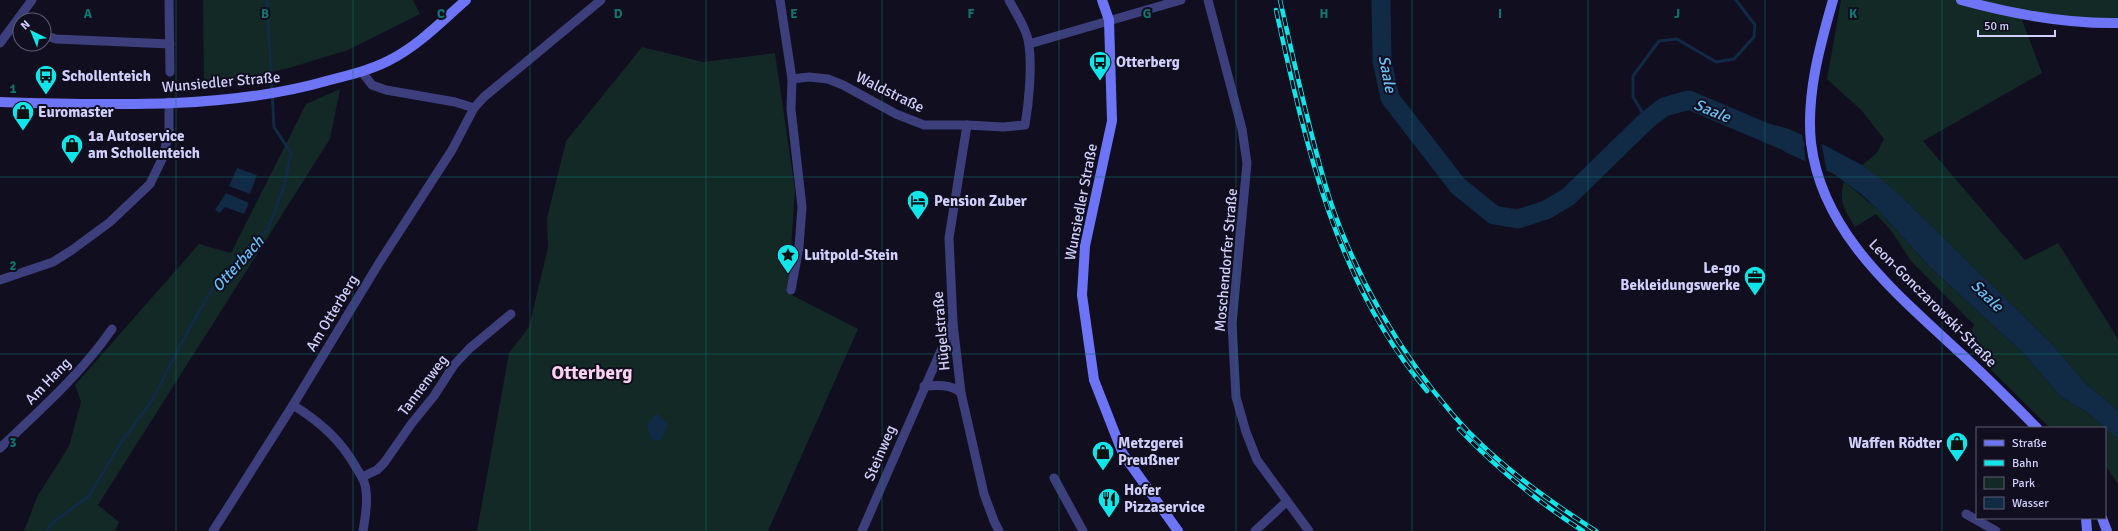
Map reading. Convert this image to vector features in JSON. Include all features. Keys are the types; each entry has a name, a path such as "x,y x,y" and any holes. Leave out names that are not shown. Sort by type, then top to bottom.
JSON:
{"main road":[{"name":"Wunsiedler Straße","path":"0,102 169,102 259,97 299,89 362,72 388,61 417,44 466,0"},
{"name":"Wunsiedler Straße","path":"1102,0 1109,20 1112,121 1085,246 1082,295 1094,380 1123,454 1178,531"},
{"name":"Leon-Gonczarowski-Straße","path":"1833,0 1816,71 1811,112 1813,153 1824,195 1845,233 1870,266 2036,427"},
{"path":"1960,0 2035,17 2082,23 2118,23"},
{"path":"2086,519 2087,531"},
{"path":"2102,519 2107,531"}],"street":[{"path":"25,12 32,0"},
{"path":"169,0 170,72"},
{"name":"Am Otterberg","path":"213,531 379,263 452,150 474,108 484,97 601,0"},
{"path":"780,0 792,79 791,109 802,207 799,247 791,290"},
{"path":"1009,0 1029,44 1181,0"},
{"name":"Moschendorfer Straße","path":"1208,0 1242,129 1247,163 1232,324 1236,397 1246,432 1257,460 1308,531"},
{"path":"0,43 12,29"},
{"path":"52,38 170,44"},
{"name":"Waldstraße","path":"792,79 809,76 833,81 896,114 924,125 967,124 1003,127 1025,125 1028,108 1029,44"},
{"path":"362,72 372,85 386,90 455,102 474,108"},
{"path":"0,280 53,262 72,250 110,222 150,184 164,157 169,131 169,102"},
{"name":"Hügelstraße","path":"967,124 949,238 953,323 961,392 984,494 999,531"},
{"name":"Tannenweg","path":"362,477 377,470 384,463 412,423 434,396 454,365 470,348 511,314"},
{"name":"Steinweg","path":"862,531 924,386 953,323"},
{"name":"Am Hang","path":"0,448 69,382 112,329"},
{"path":"924,386 946,386 956,388 961,392"},
{"path":"293,404 315,419 335,437 350,456 362,477 366,491 363,531"},
{"path":"1054,478 1083,531"},
{"path":"1255,531 1286,502"},
{"path":"1966,514 1996,531"}],"green space":[{"path":"203,0 413,0 420,14 348,50 289,68 204,88"},
{"path":"1841,0 2118,0 2118,19 2021,17 2042,73 1923,141 2025,260 2058,243 2118,339 2118,410 2086,384 2051,343 1906,201 1862,165 1876,154 1884,139 1862,111 1827,79"},
{"path":"642,47 703,62 775,53 795,190 788,293 858,329 768,531 477,531 509,353 529,327 548,247 547,218 566,141"},
{"path":"340,89 330,139 98,505 119,522 115,531 24,531 37,497 69,446 81,402 75,385 199,244 231,253 306,104"},
{"path":"1844,181 1878,210 1930,267 2024,354 2060,396 2088,413 2104,427 2049,427 1965,344 1974,325 1911,261 1892,232 1876,214 1855,227 1842,200 1842,188"},
{"path":"2106,429 2118,439 2118,484 2106,466"}],"water":[{"path":"1755,120 1789,129 1826,146 1862,165 1885,182 2051,343 2086,384 2118,410 2118,439 2106,427 2088,413 2060,396 2024,354 1930,267 1878,210 1861,194 1834,174 1785,152"},
{"path":"237,168 257,175 250,194 229,186"},
{"path":"226,193 249,203 244,214 225,207 220,213 215,210"},
{"path":"656,413 669,424 662,439 655,442 650,436 647,425"}],"pier":[{"path":"1802,133 1821,142 1827,173 1806,163"}],"waterway":[{"name":"Otterbach","path":"47,531 51,524 89,496 120,444 151,402 189,329 217,281 244,252 267,231 284,187 291,153 274,127 267,0"},
{"name":"Saale","path":"1381,0 1382,61 1390,98 1458,186 1494,215 1518,219 1546,210 1568,197 1647,120 1664,107 1689,100 1795,145"},
{"path":"1647,120 1633,97 1633,76 1659,41 1677,39 1716,62 1734,59 1754,37 1755,25 1736,0"}],"railway":[{"path":"1280,0 1309,123 1329,197 1352,256 1381,312 1415,366 1434,392 1470,433 1521,479 1596,531"},
{"path":"1276,10 1299,111 1313,161 1328,210 1347,258 1369,304 1395,349 1427,391"},
{"path":"1459,429 1518,484 1583,531"}],"place":[{"name":"Otterberg","path":"1100,82"},
{"name":"Schollenteich","path":"46,96"},
{"name":"Euromaster","path":"23,132"},
{"name":"1a Autoservice am Schollenteich","path":"72,164"},
{"name":"Pension Zuber","path":"918,220"},
{"name":"Luitpold-Stein","path":"788,274"},
{"name":"Le-go Bekleidungswerke","path":"1755,296"},
{"name":"Waffen Rödter","path":"1957,462"},
{"name":"Metzgerei Preußner","path":"1103,472"},
{"name":"Hofer Pizzaservice","path":"1109,518"}],"district":[{"name":"Otterberg","path":"592,373"}]}
